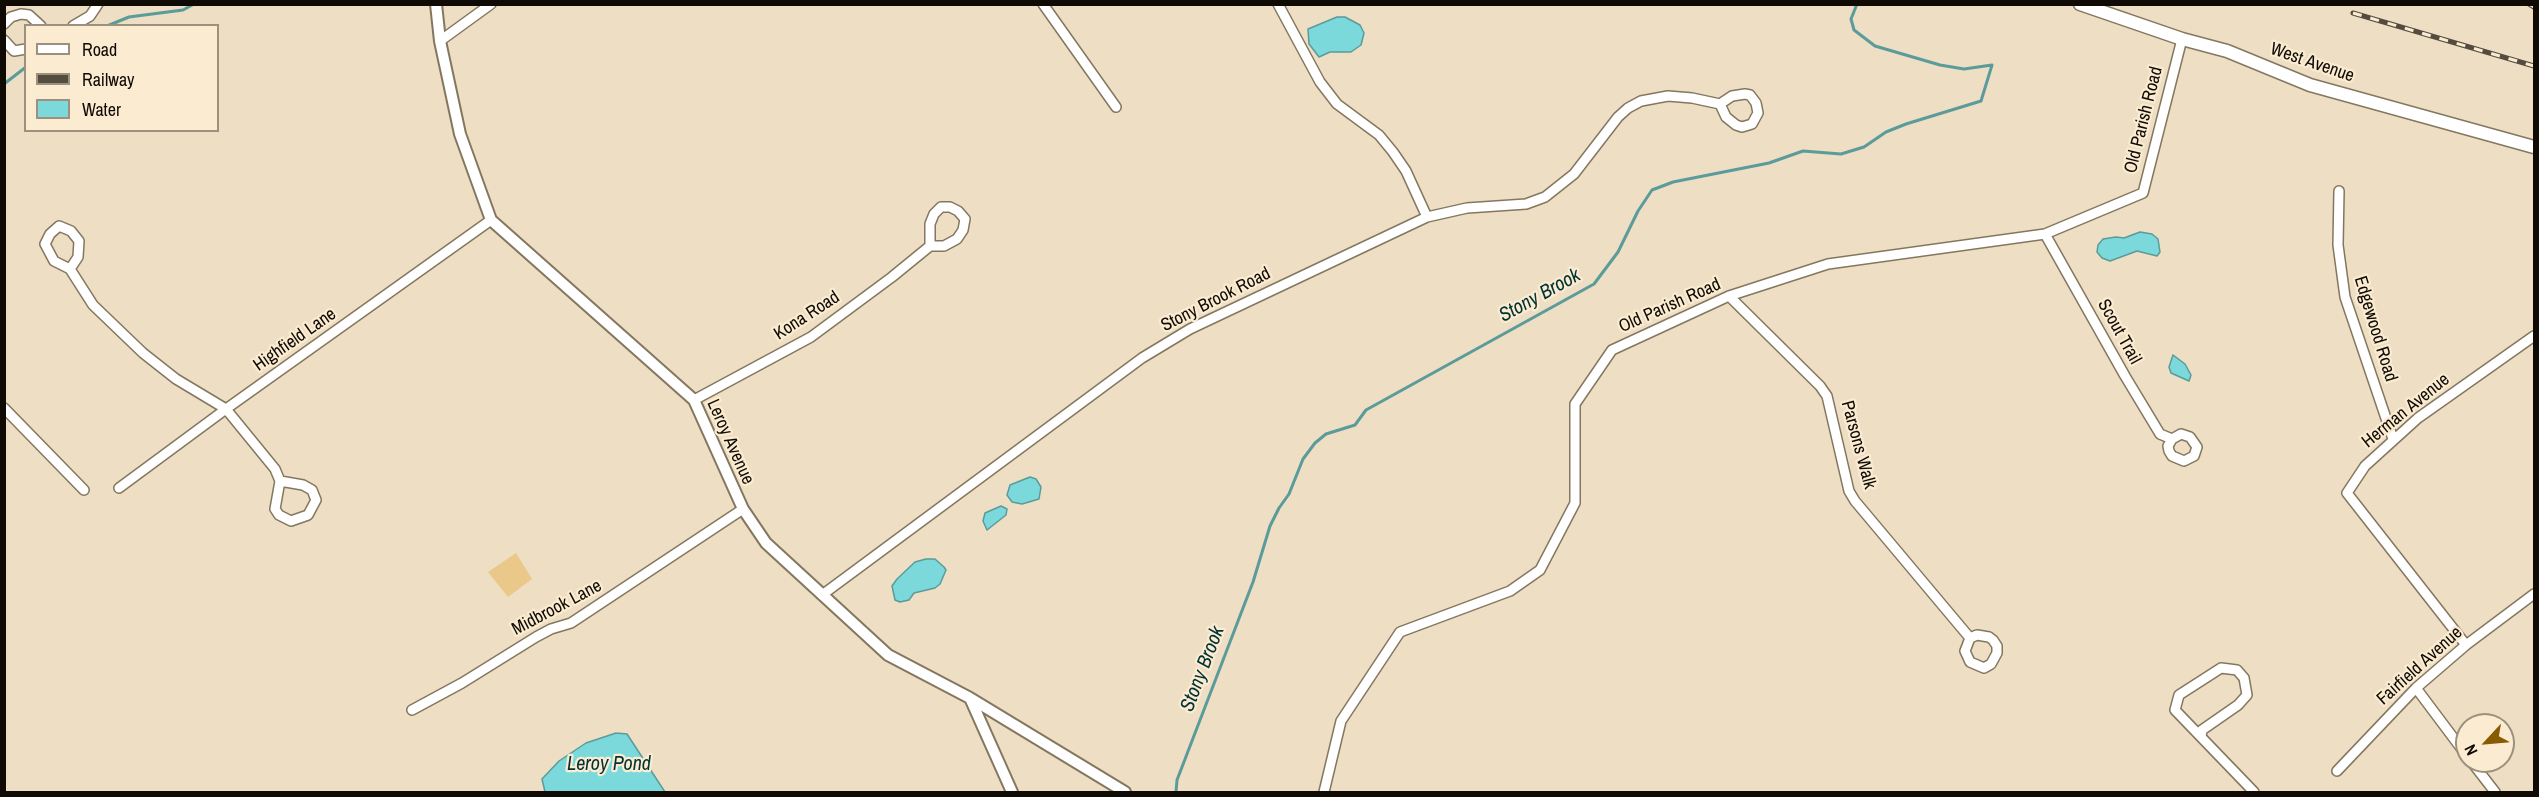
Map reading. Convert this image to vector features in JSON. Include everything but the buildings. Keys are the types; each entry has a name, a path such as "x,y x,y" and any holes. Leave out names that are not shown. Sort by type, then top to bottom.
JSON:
{"main road":[{"name":"West Avenue","path":"2080,4 2182,39 2227,51 2310,85 2535,147"}],"street":[{"path":"76,24 90,16 98,4"},
{"name":"Leroy Avenue","path":"436,4 440,41 460,134 491,220 694,400 742,509 765,543 888,655 970,698 1125,792"},
{"path":"440,41 491,4"},
{"path":"1042,4 1116,107"},
{"path":"1278,4 1320,82 1337,104 1379,135 1394,152 1406,171 1427,217"},
{"path":"4,24 11,17 21,14 37,20 40,24"},
{"name":"Old Parish Road","path":"1324,792 1341,721 1400,632 1510,591 1540,570 1575,503 1575,404 1612,350 1729,296 1828,264 2045,234 2143,193 2182,39"},
{"path":"4,40 14,51 24,49"},
{"name":"Stony Brook Road","path":"822,595 1142,358 1190,329 1427,217 1467,208 1526,204 1545,197 1559,188 1580,168 1608,128 1628,108 1641,101 1668,96 1720,104"},
{"name":"Edgewood Road","path":"2339,191 2338,245 2345,297 2393,439"},
{"name":"Kona Road","path":"694,400 811,337 930,246 944,246 957,239 963,230 965,219 950,207 941,207 934,214 930,224 930,246"},
{"name":"Highfield Lane","path":"119,488 491,220"},
{"path":"70,269 78,257 79,241 71,231 60,226 50,234 45,244 54,261 70,269 93,305 143,353 177,379 226,409 275,469 280,481 275,509 279,515 291,521 308,515 315,500 312,490 303,485 280,481"},
{"name":"Scout Trail","path":"2045,234 2160,434 2172,439"},
{"name":"Parsons Walk","path":"1729,296 1820,386 1827,396 1850,491 1855,501 1970,638"},
{"name":"Herman Avenue","path":"2466,645 2347,493 2365,466 2418,417 2535,336"},
{"path":"4,408 84,490"},
{"name":"Midbrook Lane","path":"412,710 462,683 544,633 571,623 742,509"},
{"name":"Fairfield Avenue","path":"2337,771 2416,688 2466,645 2535,594"},
{"path":"2201,737 2202,730 2238,705 2247,695 2244,678 2237,670 2221,668 2179,695 2175,710 2201,737 2254,792"},
{"path":"2416,688 2455,740"},
{"path":"970,698 1012,792"},
{"path":"2480,773 2495,792"}],"shaded area":[{"path":"516,553 532,579 508,597 488,572"}],"water":[{"path":"1337,17 1345,17 1360,25 1364,33 1361,45 1351,52 1330,52 1319,57 1309,44 1308,29"},
{"path":"2140,232 2152,234 2158,239 2160,252 2157,256 2137,251 2110,261 2102,258 2097,252 2098,245 2103,239 2124,238"},
{"path":"2173,355 2185,364 2191,375 2189,381 2171,373 2169,367"},
{"path":"1030,477 1036,479 1041,487 1039,499 1022,504 1012,502 1007,495 1010,485"},
{"path":"1001,506 1007,509 1006,515 987,530 983,521 985,513"},
{"path":"935,559 946,570 940,584 935,588 914,593 909,600 900,602 895,600 892,586 897,579 915,562"},
{"name":"Leroy Pond","path":"616,733 627,734 665,792 545,792 542,779 559,761 586,743"}],"waterway":[{"path":"112,24 129,17 183,10 194,4"},
{"name":"Stony Brook","path":"1176,792 1177,780 1253,582 1270,526 1289,494 1303,459 1315,443 1326,434 1355,425 1366,410 1594,284 1618,252 1638,211 1652,190 1673,182 1769,163 1803,151 1841,154 1864,147 1886,132 1906,124 1981,101 1992,65 1964,69 1940,65 1875,46 1854,30 1851,19 1857,4"},
{"path":"4,84 24,69"}],"railway":[{"path":"2529,4 2534,7"},
{"path":"2353,13 2534,66"}]}
